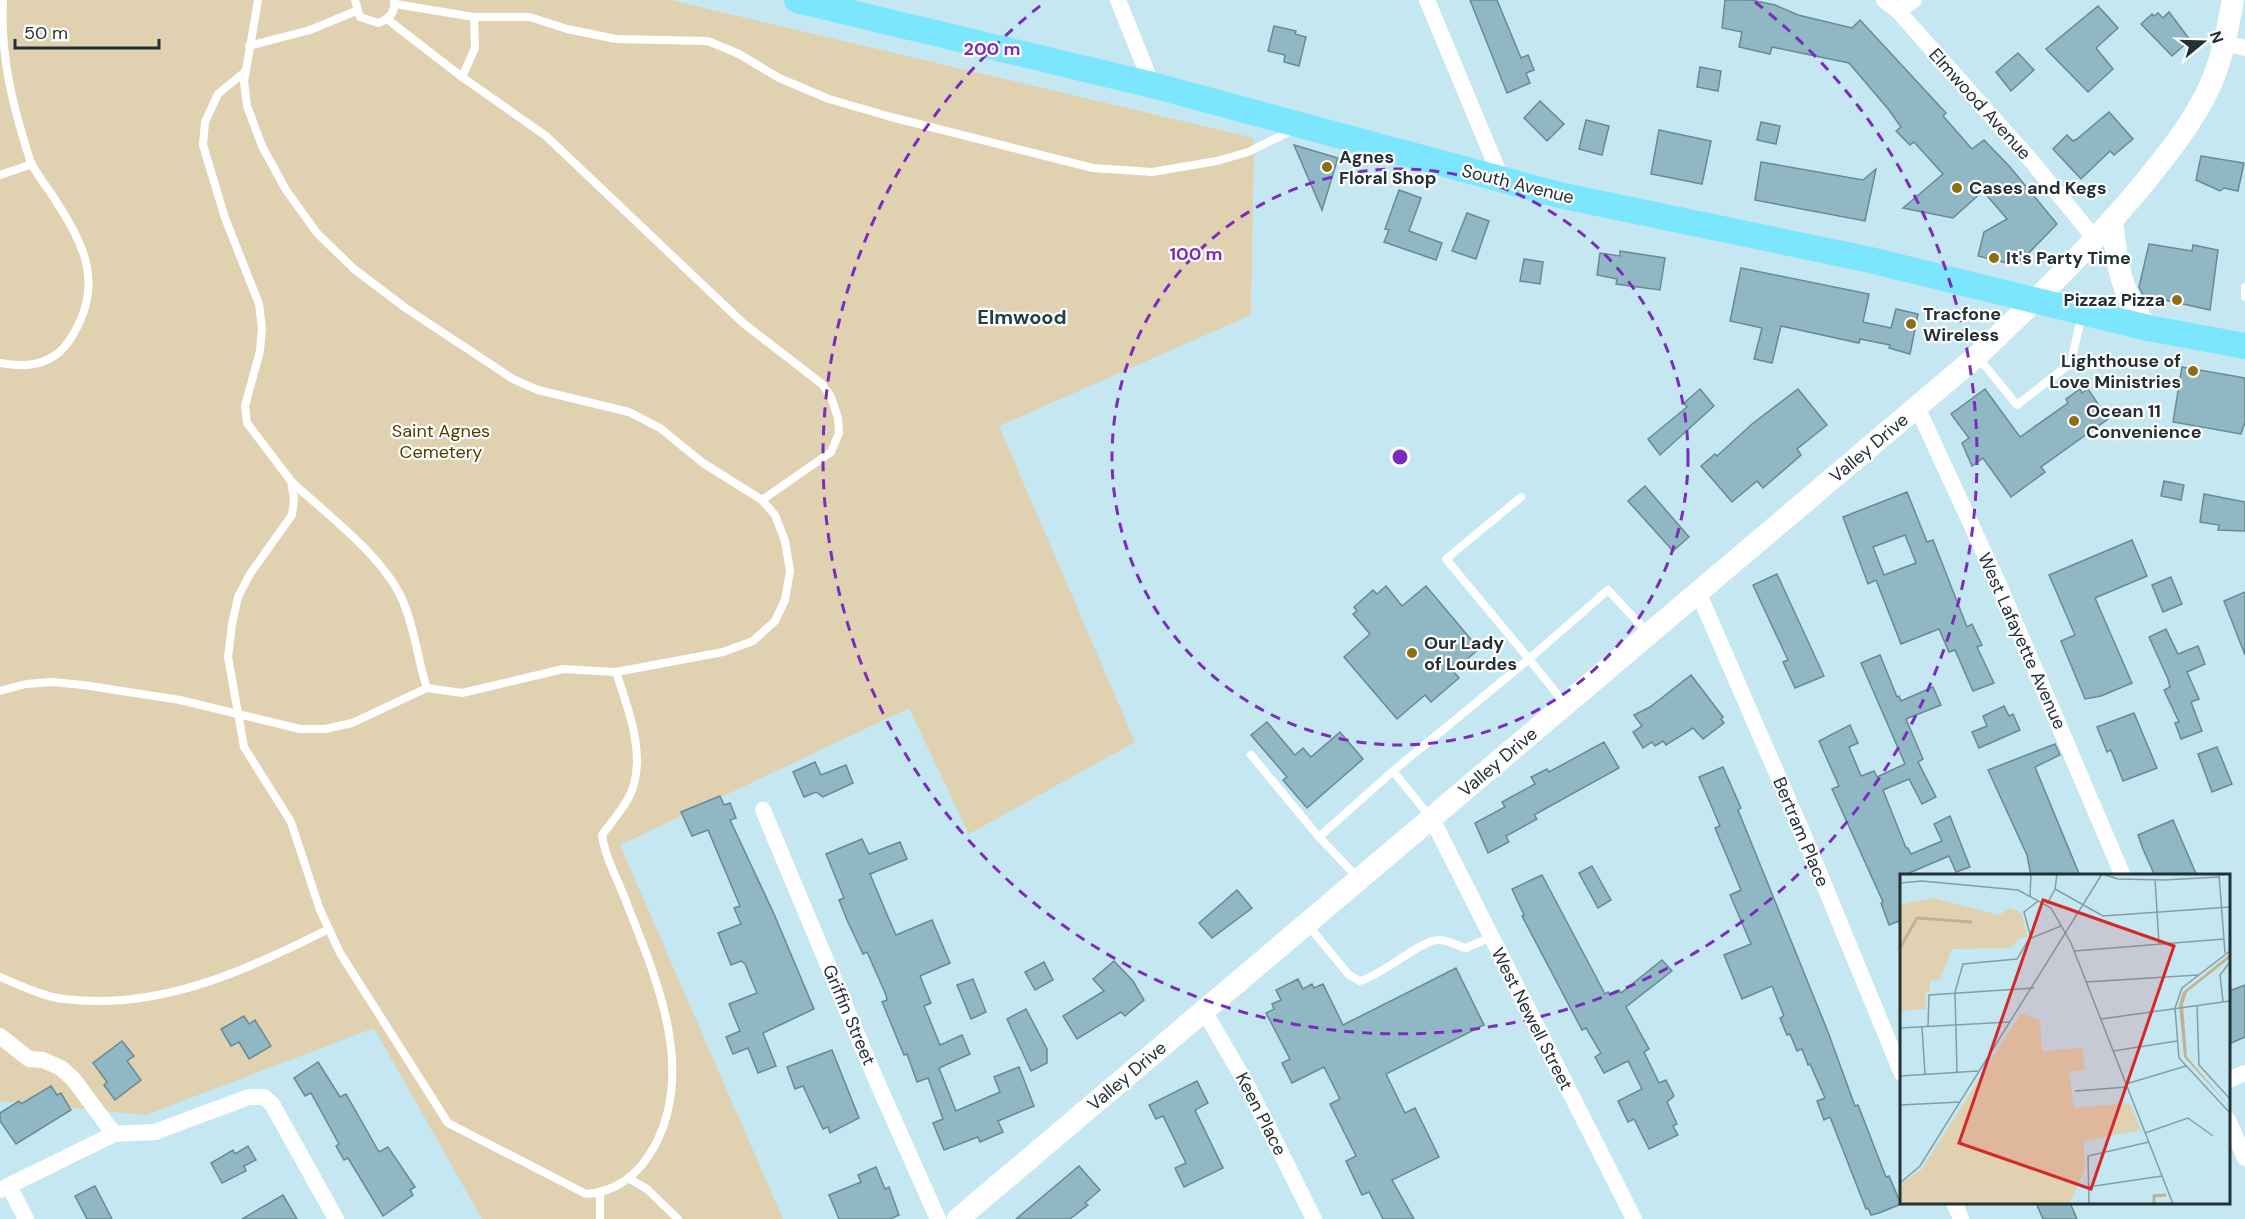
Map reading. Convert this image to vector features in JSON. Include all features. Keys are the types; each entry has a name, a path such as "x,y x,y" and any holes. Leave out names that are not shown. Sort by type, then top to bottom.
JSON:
{"main road":[{"name":"South Avenue","path":"797,0 1152,85 1502,180 1866,259 2148,328 2245,346"},
{"name":"Valley Drive","path":"962,1218 1977,356 2035,302 2112,221 2179,140 2235,46 2233,0"},
{"path":"2112,221 2120,279 2134,310 2148,328"}],"street":[{"path":"1118,0 1152,85"},
{"path":"1427,0 1502,180"},
{"name":"Elmwood Avenue","path":"1884,0 1898,12 2034,164 2095,239"},
{"path":"1898,12 1914,0"},
{"name":"West Lafayette Avenue","path":"1917,407 1999,585 2123,874"},
{"name":"Bertram Place","path":"1698,592 1804,836 1900,1069"},
{"name":"Griffin Street","path":"763,810 877,1082 938,1219"},
{"name":"West Newell Street","path":"1432,819 1634,1219"},
{"name":"Keen Place","path":"1204,1011 1246,1083 1314,1219"},
{"path":"0,1036 29,1059 43,1060 62,1068 74,1080 114,1134"},
{"path":"2230,1080 2245,1073"},
{"path":"26,1219 4,1188 114,1134 155,1132 249,1097 264,1097 272,1104 336,1219"},
{"path":"2230,1122 2245,1158"},
{"path":"1954,1204 1961,1219"}],"lane":[{"path":"0,363 17,366 42,363 64,348 86,308 90,282 87,263 79,241 32,164 3,62 3,0"},
{"path":"0,691 26,684 72,684 180,700 300,729 325,729 352,723 427,688 462,693 563,669 616,672 723,652 753,641 775,621 785,600 790,571 785,541 775,515 762,500 703,463 660,428 629,412 538,390 513,379 407,309 354,269 317,233 286,190 262,146 248,106 246,71 258,0"},
{"path":"355,0 356,11 365,21 371,23 387,19"},
{"path":"387,19 395,2 474,17 530,16 567,29 616,39 708,41 739,54 778,78 828,99 1093,168 1152,172 1217,161 1248,152 1302,125"},
{"path":"249,46 310,30 356,11"},
{"path":"462,77 475,48 474,17"},
{"path":"387,19 462,77 546,136 644,232 743,323 822,384 831,397 838,418 839,433 831,452 762,500"},
{"path":"246,71 218,94 205,122 203,145 225,218 259,304 262,328 260,351 245,406 247,423 291,481 377,562 394,583 411,624 418,662 427,688"},
{"path":"0,175 32,164"},
{"path":"2245,287 2245,297"},
{"path":"1977,356 2017,405 2071,363 2082,312"},
{"path":"291,481 294,499 292,515 238,597 228,657 244,747 291,822 320,910 340,953 448,1123 586,1194 600,1193 630,1179 649,1157 664,1129 672,1095 673,1061 666,1021 648,962 603,846 602,835 625,804 634,785 636,765 633,730 616,672"},
{"path":"1521,497 1446,559 1566,705"},
{"path":"1319,837 1393,771 1529,659 1608,590 1649,634"},
{"path":"1251,755 1319,837 1359,879"},
{"path":"1393,771 1432,819"},
{"path":"1307,923 1349,975 1360,981 1392,966 1429,941 1441,939 1466,948 1491,938"},
{"path":"0,977 62,999 138,999 178,993 225,976 272,957 329,929"},
{"path":"630,1179 647,1189 678,1219"},
{"path":"600,1193 600,1219"}],"green space":[{"name":"Saint Agnes Cemetery","path":"0,0 670,0 1254,138 1251,315 999,426 1135,742 969,834 909,708 620,845 783,1219 482,1219 374,1028 146,1115 0,1101"}],"building":[{"path":"1470,0 1497,0 1521,58 1528,55 1534,70 1526,73 1530,83 1507,93"},
{"path":"1725,0 1751,0 1775,5 1798,15 1852,28 1860,20 1946,113 1943,116 1972,149 1984,140 2010,167 2057,224 2021,261 2015,260 2011,264 1978,256 1984,232 2007,219 1983,191 1953,218 1903,208 1943,174 1914,142 1910,145 1896,131 1901,127 1849,63 1772,47 1770,54 1739,47 1742,32 1722,28"},
{"path":"2098,6 2118,28 2096,48 2113,69 2088,92 2046,49"},
{"path":"2169,12 2190,40 2172,56 2141,24 2152,14 2154,16 2158,13 2163,18"},
{"path":"1274,26 1296,31 1295,34 1306,37 1299,66 1284,62 1285,55 1268,51"},
{"path":"2018,53 2034,70 2011,91 1996,72"},
{"path":"1700,67 1721,71 1718,91 1697,87"},
{"path":"1540,101 1564,124 1547,141 1524,118"},
{"path":"2109,112 2133,139 2114,155 2110,151 2081,179 2053,149 2067,135 2073,141 2077,139"},
{"path":"1586,120 1609,126 1602,155 1579,149"},
{"path":"1761,122 1780,126 1776,144 1757,140"},
{"path":"1659,130 1711,141 1702,184 1651,174"},
{"path":"1294,145 1338,158 1322,210"},
{"path":"2201,156 2244,163 2238,191 2224,188 2220,191 2196,180"},
{"path":"1761,162 1863,180 1876,169 1865,221 1755,200"},
{"path":"1399,190 1421,198 1409,231 1442,243 1436,260 1384,242 1389,230 1385,229"},
{"path":"1467,213 1489,221 1476,259 1452,251"},
{"path":"2149,244 2192,251 2193,245 2218,250 2210,310 2143,295 2139,287"},
{"path":"1620,251 1665,258 1660,290 1616,284 1617,279 1597,275 1600,253 1620,256"},
{"path":"1524,259 1543,262 1540,284 1520,281"},
{"path":"1741,268 1869,294 1863,322 1891,328 1896,309 1918,314 1910,354 1889,348 1890,345 1860,339 1859,343 1781,326 1772,363 1754,359 1762,328 1730,321"},
{"path":"2182,367 2245,378 2245,422 2241,434 2173,422"},
{"path":"1700,389 1714,406 1660,455 1648,439 1687,407 1684,403"},
{"path":"1798,389 1827,425 1797,449 1801,455 1763,488 1757,481 1732,502 1701,466 1715,454 1717,456 1752,424"},
{"path":"1985,389 2020,437 2068,403 2066,399 2080,389 2082,393 2088,389 2108,419 2041,467 2045,472 2011,497 1983,458 1972,466 1962,443 1969,438 1951,414"},
{"path":"2164,481 2184,485 2181,500 2161,496"},
{"path":"1645,486 1689,537 1673,551 1628,501"},
{"path":"1907,492 1927,542 1933,540 1967,627 1972,624 1982,645 1977,647 1994,683 1973,691 1955,650 1949,652 1939,629 1901,644 1876,580 1868,584 1843,517","holes":["1905,535 1916,563 1884,575 1873,547"]},
{"path":"2204,494 2245,502 2245,531 2218,530 2219,525 2200,522"},
{"path":"2132,540 2147,576 2095,598 2132,683 2101,696 2085,699 2061,641 2075,635 2049,575"},
{"path":"1777,574 1824,676 1795,688 1783,662 1788,660 1753,585"},
{"path":"2171,577 2182,604 2163,612 2152,585"},
{"name":"Our Lady of Lourdes","path":"1386,586 1402,606 1426,586 1479,649 1453,671 1459,678 1431,702 1425,695 1397,719 1344,657 1370,634 1353,614 1357,611 1354,607 1373,590 1377,594"},
{"path":"2245,592 2245,655 2224,601"},
{"path":"2166,629 2178,654 2198,646 2205,664 2187,672 2199,699 2191,702 2202,731 2181,739 2175,723 2179,722 2164,690 2170,687 2168,679 2149,637"},
{"path":"1880,655 1897,697 1899,696 1901,701 1933,687 1941,705 1906,719 1923,759 1918,762 1936,797 1922,804 1909,779 1883,790 1906,848 1911,854 1942,841 1934,824 1950,816 1970,867 1956,872 1949,856 1907,874 1900,874 1900,921 1889,925 1881,903 1883,902 1832,789 1839,786 1819,741 1850,725 1858,743 1849,747 1861,776 1874,771 1877,777 1905,764 1861,663"},
{"path":"1691,675 1723,717 1721,719 1724,723 1703,739 1693,728 1666,745 1663,741 1655,746 1652,742 1643,748 1633,732 1642,726 1634,715 1650,707"},
{"path":"2004,706 2009,716 2013,714 2020,730 1979,748 1972,732 1987,726 1983,716"},
{"path":"2134,713 2157,768 2123,781 2111,750 2107,752 2097,727"},
{"path":"1267,722 1295,755 1303,748 1311,757 1340,732 1363,759 1307,808 1283,780 1287,777 1251,735"},
{"path":"1604,742 1619,768 1534,815 1537,819 1506,836 1509,842 1488,853 1475,823 1505,807 1502,802 1535,784 1531,777 1547,769 1549,772"},
{"path":"2055,744 2060,755 2035,767 2079,874 2031,874 2027,855 1988,770"},
{"path":"2217,747 2232,784 2212,792 2198,754"},
{"path":"815,762 821,775 846,765 853,783 823,797 816,792 804,797 793,772"},
{"path":"1723,767 1741,808 1738,810 1828,1032 1855,1106 1858,1105 1886,1177 1889,1176 1901,1204 1871,1215 1868,1208 1866,1209 1830,1117 1824,1120 1817,1101 1825,1098 1802,1049 1797,1051 1790,1034 1787,1035 1780,1018 1784,1016 1772,986 1742,999 1724,955 1751,944 1730,895 1741,890 1715,828 1720,826 1699,777"},
{"path":"720,796 724,805 730,803 736,818 730,820 774,914 814,1009 763,1033 776,1066 758,1073 748,1048 733,1054 726,1037 740,1031 729,1004 757,993 745,964 741,961 731,965 718,933 741,924 734,908 740,906 708,830 692,836 681,812"},
{"path":"2173,820 2196,874 2154,874 2138,835"},
{"path":"862,839 869,854 900,842 907,859 870,874 896,935 932,920 950,963 920,976 931,1003 924,1006 940,1045 962,1035 970,1054 939,1068 956,1111 1000,1092 994,1077 1019,1067 1034,1106 998,1121 1003,1132 980,1142 978,1137 944,1150 933,1123 943,1119 928,1078 917,1082 907,1054 904,1055 882,1002 887,1000 886,995 867,952 863,954 839,900 844,898 826,854"},
{"path":"1592,866 1611,900 1598,908 1579,873"},
{"path":"1542,875 1605,994 1608,992 1610,995 1619,990 1621,993 1662,960 1672,971 1626,1007 1649,1049 1644,1052 1659,1083 1666,1080 1674,1096 1667,1102 1677,1124 1673,1126 1678,1135 1649,1149 1634,1119 1628,1122 1618,1101 1642,1089 1628,1061 1604,1073 1595,1057 1601,1053 1586,1028 1582,1030 1522,916 1524,915 1512,889"},
{"path":"1237,890 1252,908 1212,938 1199,923"},
{"path":"1114,961 1133,981 1144,1000 1125,1016 1121,1012 1077,1039 1063,1016 1104,991 1093,979"},
{"path":"1044,962 1053,980 1035,990 1025,972"},
{"path":"1456,968 1484,1025 1386,1074 1405,1113 1415,1108 1439,1157 1392,1180 1414,1219 1383,1219 1369,1192 1362,1195 1346,1161 1356,1156 1330,1104 1340,1099 1324,1067 1292,1083 1282,1063 1290,1059 1266,1013 1274,1009 1272,1004 1281,1000 1276,990 1298,979 1303,989 1312,984 1314,988 1323,984 1343,1025"},
{"path":"973,979 986,1012 971,1019 957,985"},
{"path":"2245,985 2245,1037 2230,1044 2230,991"},
{"path":"1026,1009 1047,1049 1047,1063 1031,1071 1007,1019"},
{"path":"244,1016 249,1024 255,1020 271,1046 249,1059 239,1042 231,1046 221,1029"},
{"path":"122,1041 134,1056 127,1061 141,1080 115,1100 104,1085 107,1082 93,1063"},
{"path":"832,1050 859,1118 830,1133 828,1127 823,1129 803,1086 795,1089 787,1067"},
{"path":"318,1062 340,1097 346,1094 379,1152 388,1147 415,1187 410,1190 413,1195 383,1216 348,1158 344,1160 336,1146 339,1144 311,1093 305,1096 294,1078"},
{"path":"1197,1081 1208,1103 1195,1110 1223,1168 1184,1187 1175,1168 1186,1163 1163,1116 1156,1119 1149,1105"},
{"path":"51,1086 57,1095 61,1093 71,1110 16,1144 0,1121 0,1113 19,1101 21,1104"},
{"path":"248,1146 256,1160 244,1166 246,1171 222,1183 211,1163 233,1150 235,1154"},
{"path":"1079,1166 1100,1190 1085,1203 1088,1205 1070,1219 1016,1219"},
{"path":"876,1167 885,1189 889,1187 899,1215 890,1219 839,1219 829,1195 861,1182 858,1175"},
{"path":"95,1186 112,1219 87,1219 75,1196"},
{"path":"283,1195 297,1219 242,1219"},
{"path":"2036,1204 2070,1204 2077,1219 2043,1219"}],"place":[{"name":"Agnes Floral Shop","path":"1327,167"},
{"name":"Cases and Kegs","path":"1957,188"},
{"name":"It's Party Time","path":"1994,258"},
{"name":"Pizzaz Pizza","path":"2177,300"},
{"name":"Tracfone Wireless","path":"1911,324"},
{"name":"Lighthouse of Love Ministries","path":"2193,371"},
{"name":"Ocean 11 Convenience","path":"2074,421"},
{"name":"Our Lady of Lourdes","path":"1412,653"}],"district":[{"name":"Elmwood","path":"1022,317"}]}
